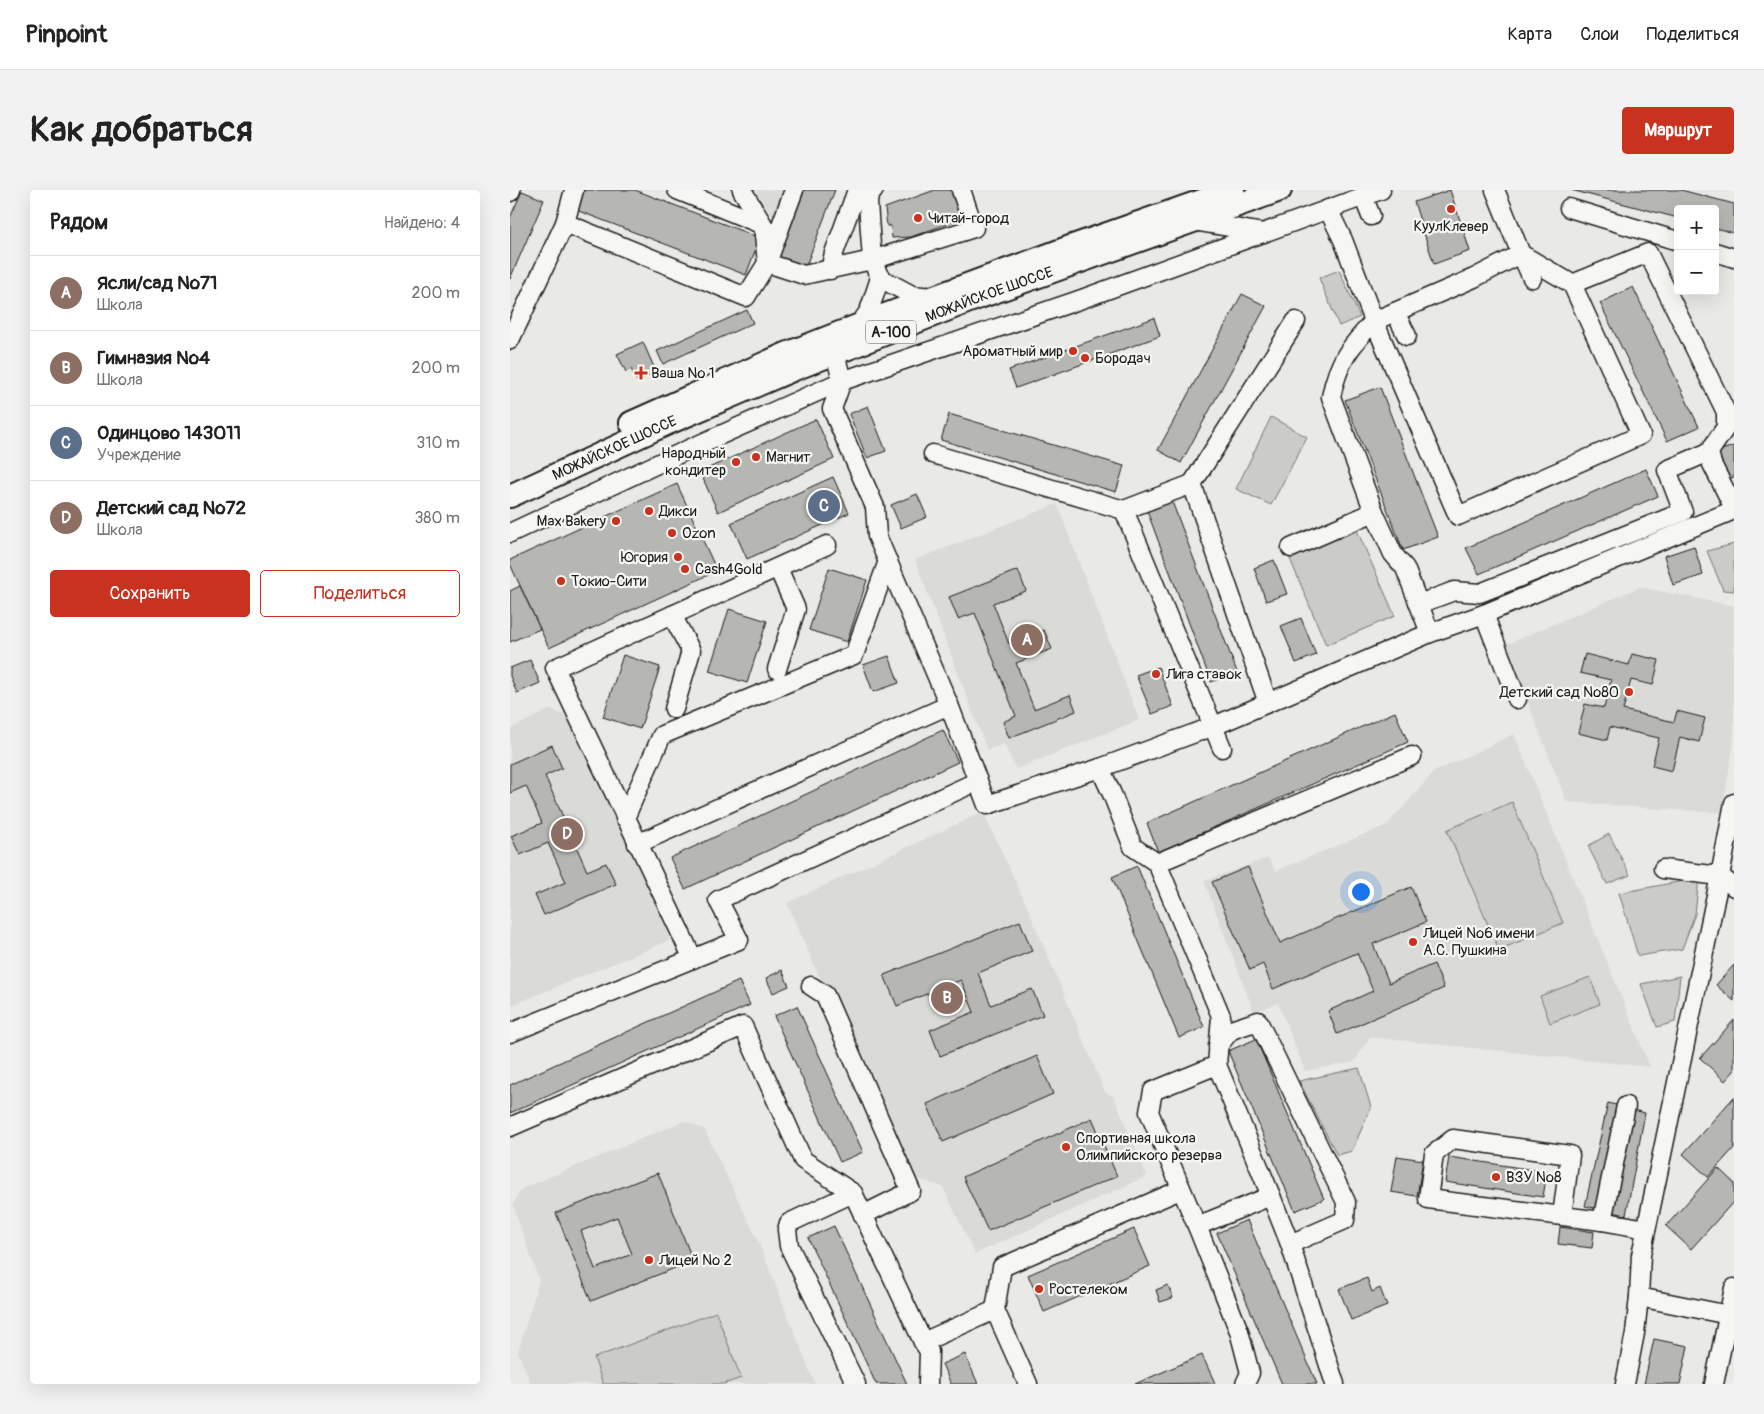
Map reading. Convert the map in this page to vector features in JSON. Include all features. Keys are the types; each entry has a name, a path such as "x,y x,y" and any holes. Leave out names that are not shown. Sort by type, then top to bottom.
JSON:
{"main road":[{"name":"МОЖАЙСКОЕ ШОССЕ","path":"510,479 786,354 1070,247 1233,190"},
{"name":"МОЖАЙСКОЕ ШОССЕ","path":"510,496 666,424 792,370 977,298 1280,190"}],"street":[{"path":"510,340 565,223 574,190"},
{"path":"677,190 763,225"},
{"path":"742,190 763,225 767,263"},
{"path":"565,223 746,297 767,263 794,190"},
{"path":"830,270 834,253 857,190"},
{"path":"874,190 868,203 872,260 880,278 912,295 934,297"},
{"path":"767,263 804,275 872,260 974,228 961,190"},
{"path":"510,533 689,449 842,381 1079,300 1381,190"},
{"path":"1494,190 1532,278"},
{"path":"1363,196 1371,216"},
{"path":"1569,208 1674,240"},
{"path":"1328,209 1343,240 1374,321 1458,516 1641,435 1572,284 1521,254"},
{"path":"1193,221 1265,233"},
{"path":"1419,604 1454,591 1480,594 1683,512 1667,470 1709,452 1726,427 1726,412 1648,253 1572,284"},
{"path":"1719,253 1734,258"},
{"path":"1430,634 1406,568 1394,554 1374,512 1331,397 1334,378 1350,347 1374,321 1474,278 1521,254"},
{"path":"859,325 869,311 880,278"},
{"path":"1395,312 1407,336"},
{"path":"933,454 1124,510 1192,484 1296,321"},
{"path":"835,353 842,381 832,409 874,507 877,536 949,705 987,805 1100,768 1214,726 1430,634 1484,614 1734,509 1712,464 1709,452"},
{"path":"1192,484 1268,703"},
{"path":"1124,510 1222,748"},
{"path":"1291,548 1374,512"},
{"path":"693,959 555,668 827,545"},
{"path":"626,818 662,735 854,656 888,561"},
{"path":"777,669 796,609 778,568"},
{"path":"1484,614 1517,699"},
{"path":"672,616 691,651 674,709"},
{"path":"638,844 949,705"},
{"path":"1157,863 1412,756"},
{"path":"1100,768 1133,848 1157,863 1221,1016 1217,1065 1290,1244 1335,1384"},
{"path":"510,1034 739,940 718,900 978,781"},
{"path":"1625,1384 1635,1333 1641,1255 1727,881 1734,803"},
{"path":"1662,869 1727,881"},
{"path":"811,986 825,995 911,1191 863,1215"},
{"path":"1218,1046 1231,1030 1258,1021 1346,1202 1345,1220 1290,1244"},
{"path":"510,1127 743,1026 803,1160 854,1193 923,1342 929,1351 928,1384"},
{"path":"1217,1065 1153,1091 1149,1112 1239,1331 1250,1380"},
{"path":"1602,1221 1626,1106"},
{"path":"1562,1216 1570,1155 1453,1139 1434,1154 1428,1200 1602,1221 1646,1229"},
{"path":"1028,1384 995,1310 1002,1267 1180,1190"},
{"path":"854,1193 789,1223 787,1230 789,1246 856,1384"},
{"path":"1197,1226 1271,1196"},
{"path":"1714,1384 1732,1315 1734,1288"},
{"path":"1639,1297 1732,1315"},
{"path":"923,1342 995,1310"}],"shaded area":[{"path":"756,190 784,190 773,218"},
{"path":"1339,270 1360,317 1339,326 1319,278"},
{"path":"1271,417 1307,437 1271,505 1236,489"},
{"path":"1057,504 1139,720 1016,769 1004,744 987,750 915,560"},
{"path":"1355,526 1395,616 1326,645 1288,554"},
{"path":"1734,544 1734,591 1723,590 1707,551"},
{"name":"Детский сад №80","path":"1640,587 1734,606 1734,740 1722,813 1567,802 1505,645"},
{"path":"551,709 573,719 671,940 510,1006 510,729"},
{"name":"Лицей №6 имени А.С. Пушкина","path":"1514,734 1650,1067 1370,1037 1354,1062 1305,1071 1278,1003 1254,1012 1204,881 1268,858 1276,871 1387,825 1434,772"},
{"path":"1512,802 1563,923 1499,950 1447,830"},
{"path":"983,812 1026,904 1105,1092 1114,1097 1147,1176 975,1254 943,1187 906,1175 787,903"},
{"path":"1609,834 1630,875 1607,884 1588,846"},
{"path":"1699,878 1695,914 1682,949 1638,956 1619,893"},
{"path":"1680,976 1675,1022 1657,1027 1641,984"},
{"path":"1590,977 1600,1004 1550,1023 1540,996"},
{"path":"1359,1068 1371,1107 1352,1151 1337,1155 1299,1081"},
{"name":"Лицей № 2","path":"684,1121 704,1129 758,1241 815,1384 531,1384 518,1352 539,1280 513,1205 521,1189"},
{"path":"716,1312 741,1378 724,1384 603,1384 594,1358"}],"building":[{"path":"583,190 635,190 760,238 746,275 576,210"},
{"path":"803,190 835,190 804,271 777,260"},
{"path":"935,190 956,190 966,217 911,237 892,238 891,226 887,226 885,208"},
{"path":"1450,190 1470,251 1434,264 1414,202"},
{"path":"1571,190 1681,190 1734,204 1734,233 1719,229 1719,205 1674,205 1674,217"},
{"path":"522,191 544,200 510,279 510,218"},
{"path":"1633,287 1699,427 1667,441 1600,303"},
{"path":"1242,294 1266,306 1181,463 1158,450"},
{"path":"747,310 753,323 663,364 657,351"},
{"path":"1154,318 1160,336 1016,388 1009,370"},
{"path":"643,342 656,372 637,381 631,369 626,372 617,354"},
{"path":"1380,387 1438,537 1403,550 1345,400"},
{"path":"868,406 886,451 867,458 849,414"},
{"path":"949,414 1124,466 1116,492 941,440"},
{"path":"816,419 834,459 718,512 700,472"},
{"path":"1734,446 1734,477 1728,479 1718,451"},
{"path":"1646,469 1658,496 1479,574 1466,548"},
{"path":"833,477 849,513 747,559 731,523"},
{"path":"677,484 717,571 549,648 510,564 510,560"},
{"path":"917,494 927,517 901,528 891,505"},
{"path":"1171,499 1237,672 1211,682 1146,508"},
{"path":"1694,546 1703,575 1673,585 1664,556"},
{"path":"1274,560 1287,594 1266,601 1254,568"},
{"path":"829,568 867,580 847,642 809,630"},
{"path":"1018,570 1026,591 993,603 1009,644 1044,630 1052,649 1016,663 1034,709 1070,695 1076,711 1009,738 1003,722 1016,716 975,613 958,619 949,597"},
{"path":"520,586 540,629 510,642 510,591"},
{"path":"729,609 767,621 747,683 709,671"},
{"path":"1301,618 1316,655 1296,663 1281,626"},
{"name":"Детский сад №80","path":"1585,654 1629,665 1632,654 1659,660 1653,685 1631,680 1623,710 1674,722 1677,711 1705,718 1699,742 1680,737 1672,771 1652,766 1659,738 1610,727 1607,740 1578,733 1585,704 1604,708 1611,680 1580,673"},
{"path":"623,655 660,667 640,729 603,717"},
{"path":"889,656 899,683 873,692 863,665"},
{"path":"530,660 540,683 517,693 510,676 510,668"},
{"path":"1158,667 1173,706 1152,714 1136,675"},
{"path":"1395,712 1408,742 1158,852 1147,823"},
{"path":"943,730 958,762 685,889 670,858"},
{"path":"552,745 562,768 545,776 587,871 606,863 616,884 544,915 535,895 566,882 548,843 520,855 511,836 542,823 526,786 510,793 510,764"},
{"path":"1137,866 1204,1027 1179,1038 1112,877"},
{"path":"1248,867 1280,943 1411,887 1426,922 1373,944 1389,983 1434,964 1444,988 1337,1034 1328,1011 1373,991 1357,953 1273,989 1263,964 1250,970 1212,882"},
{"path":"1020,921 1032,951 978,973 991,1005 1032,989 1043,1015 940,1056 930,1030 974,1012 961,980 897,1006 884,975"},
{"path":"1734,965 1734,1001 1716,985"},
{"path":"782,970 789,986 773,993 766,978"},
{"path":"739,981 750,1005 510,1113 510,1085"},
{"path":"797,1006 863,1152 840,1162 774,1016"},
{"path":"1734,1020 1734,1071 1725,1081 1700,1058"},
{"path":"1256,1039 1324,1199 1295,1211 1228,1051"},
{"path":"1037,1056 1053,1094 943,1142 927,1104"},
{"path":"1734,1097 1734,1148 1708,1177 1683,1154"},
{"path":"1608,1103 1620,1106 1598,1209 1585,1206"},
{"path":"1630,1109 1645,1113 1626,1215 1607,1211"},
{"name":"Спортивная школа Олимпийского резерва","path":"1092,1118 1117,1176 988,1231 963,1177"},
{"path":"1397,1156 1423,1160 1417,1196 1391,1192"},
{"name":"ВЗУ №8","path":"1449,1157 1547,1172 1543,1197 1445,1182"},
{"path":"1718,1168 1734,1183 1734,1201 1691,1249 1666,1226"},
{"name":"Лицей № 2","path":"658,1173 693,1261 591,1301 556,1213","holes":["617,1217 632,1254 595,1269 581,1231"]},
{"path":"1247,1220 1317,1384 1282,1384 1217,1233"},
{"path":"834,1226 907,1384 876,1384 808,1238"},
{"path":"1560,1227 1594,1232 1592,1248 1558,1244"},
{"path":"1134,1229 1150,1266 1044,1312 1028,1275"},
{"path":"1367,1278 1372,1292 1380,1288 1387,1306 1351,1320 1339,1289"},
{"path":"1168,1285 1173,1298 1160,1302 1156,1290"},
{"path":"1654,1339 1688,1346 1680,1384 1644,1384"},
{"path":"965,1354 978,1384 951,1384 942,1364"},
{"path":"1202,1355 1215,1383 1135,1384"}],"place":[{"name":"КуулКлевер","path":"1451,209"},
{"name":"Читай-город","path":"918,218"},
{"name":"Ароматный мир","path":"1073,351"},
{"name":"Бородач","path":"1085,358"},
{"name":"Ваша № 1","path":"641,373"},
{"name":"Магнит","path":"756,457"},
{"name":"Народный кондитер","path":"736,462"},
{"name":"Одинцово 143011","path":"824,506"},
{"name":"Дикси","path":"649,511"},
{"name":"Max Bakery","path":"616,521"},
{"name":"Ozon","path":"672,533"},
{"name":"Югория","path":"678,557"},
{"name":"Cash4Gold","path":"685,569"},
{"name":"Токио-Сити","path":"561,581"},
{"name":"Ясли/сад №71","path":"1027,640"},
{"name":"Лига ставок","path":"1156,674"},
{"name":"Детский сад №80","path":"1629,692"},
{"name":"Детский сад №72","path":"567,834"},
{"name":"Лицей №6 имени А.С. Пушкина","path":"1413,942"},
{"name":"Гимназия №4","path":"947,998"},
{"name":"Спортивная школа Олимпийского резерва","path":"1066,1147"},
{"name":"ВЗУ №8","path":"1496,1177"},
{"name":"Лицей № 2","path":"649,1260"},
{"name":"Ростелеком","path":"1039,1289"}]}
